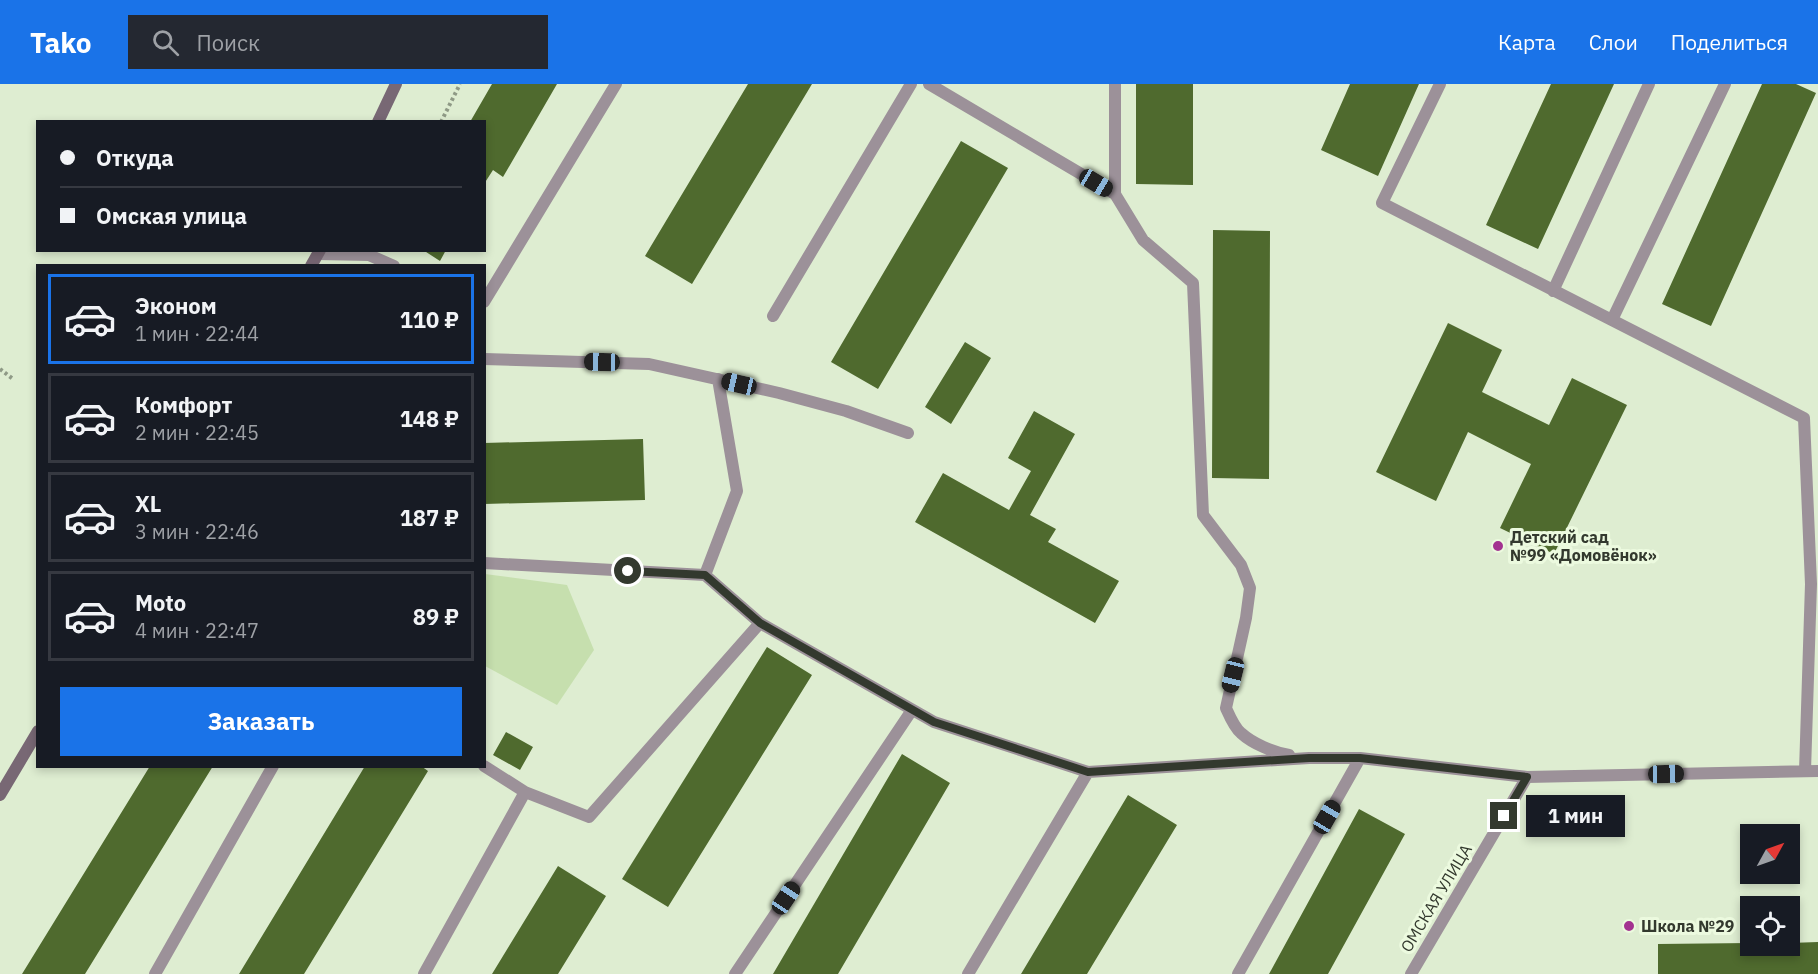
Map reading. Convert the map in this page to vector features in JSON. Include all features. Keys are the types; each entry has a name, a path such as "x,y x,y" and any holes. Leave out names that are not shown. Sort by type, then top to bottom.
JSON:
{"main road":[{"path":"379,120 396,84"},
{"path":"0,795 36,734"}],"street":[{"path":"486,299 616,84"},
{"path":"773,316 911,84"},
{"path":"929,84 1115,194 1143,240 1193,283 1203,515 1241,565 1250,588 1246,618 1226,708 1240,733 1276,752 1309,758"},
{"path":"1114,84 1115,194"},
{"path":"486,563 705,575 760,623 934,722 1088,772 1309,758 1360,758 1527,777 1812,771 1815,584 1804,418 1382,204 1440,84"},
{"path":"1553,291 1649,84"},
{"path":"1612,320 1725,84"},
{"path":"319,252 369,255 389,264"},
{"path":"486,359 649,364 779,393 846,411 908,433"},
{"path":"705,575 737,491 718,379"},
{"path":"486,767 525,792 589,817 760,623"},
{"path":"735,974 912,710"},
{"path":"1238,974 1360,758"},
{"path":"155,974 272,768"},
{"path":"968,974 1088,772"},
{"name":"ОМСКАЯ УЛИЦА","path":"1411,974 1527,777"},
{"path":"423,974 525,792"}],"path":[{"path":"442,120 460,84"},
{"path":"0,369 14,379"}],"green space":[{"path":"486,574 567,585 594,650 557,705 486,667"}],"building":[{"path":"492,84 557,84 503,177 493,170 486,181 486,120 471,120"},
{"path":"748,84 812,84 692,284 645,256"},
{"path":"1136,84 1193,84 1193,185 1136,184"},
{"path":"1350,84 1419,84 1378,176 1321,150"},
{"path":"1551,84 1614,84 1538,249 1486,225"},
{"path":"1762,84 1796,84 1816,93 1711,326 1662,304"},
{"path":"961,141 1008,168 878,389 831,362"},
{"path":"1213,230 1270,231 1269,479 1212,478"},
{"path":"426,252 445,252 440,261"},
{"path":"1448,323 1502,350 1482,392 1549,425 1572,378 1627,405 1554,554 1500,528 1531,464 1468,432 1436,501 1376,472"},
{"path":"965,342 991,358 951,424 925,407"},
{"path":"1034,411 1075,434 1030,515 1056,529 1048,542 1119,581 1095,623 915,522 943,473 1009,510 1031,471 1008,458"},
{"path":"643,439 645,500 486,504 486,443"},
{"path":"767,647 812,675 668,907 622,879"},
{"path":"506,732 533,747 520,770 493,755"},
{"path":"902,754 950,783 838,974 773,974"},
{"path":"149,768 212,768 85,974 22,974"},
{"path":"364,768 424,768 428,771 304,974 239,974"},
{"path":"1128,795 1177,825 1087,974 1021,974"},
{"path":"1359,809 1405,834 1328,974 1269,974"},
{"path":"558,866 606,896 558,974 492,974"},
{"path":"1818,942 1818,974 1658,974 1658,944 1740,943 1740,956 1800,956 1800,943"}],"place":[{"name":"Детский сад №99 «Домовёнок»","path":"1498,546"},
{"name":"Школа №29","path":"1629,926"}],"route":[{"path":"628,571 705,575 760,623 934,722 1088,772 1309,758 1360,758 1527,777 1504,816"}]}
